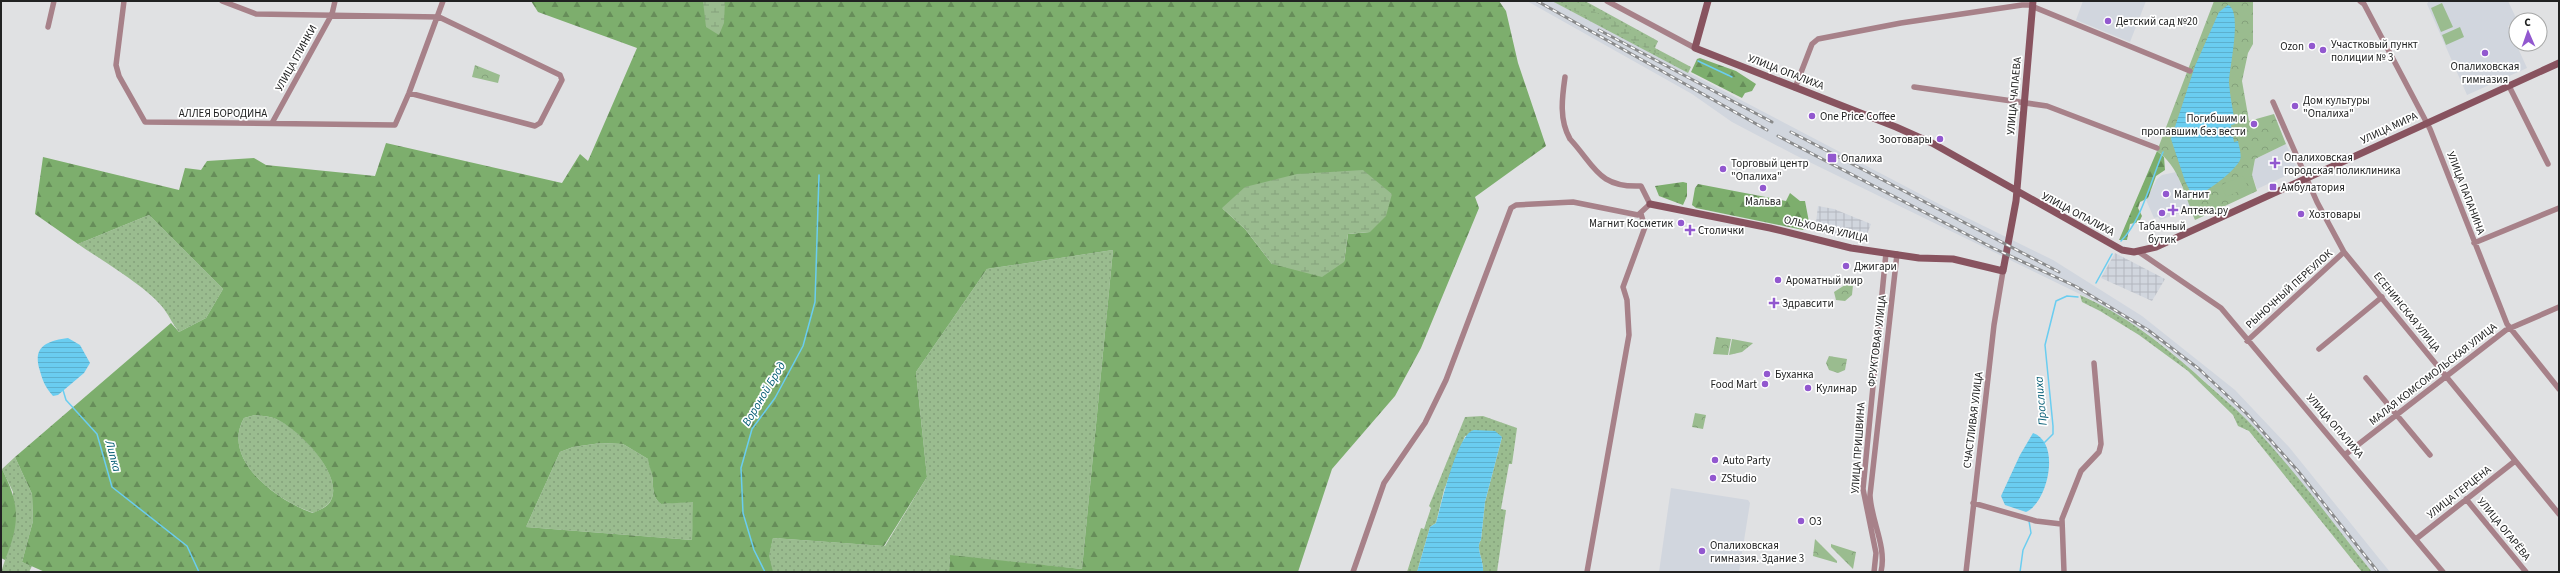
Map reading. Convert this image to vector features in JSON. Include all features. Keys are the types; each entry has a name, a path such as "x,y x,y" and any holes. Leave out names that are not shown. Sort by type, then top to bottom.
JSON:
{"street":[{"path":"48,27 54,1"},
{"name":"АЛЛЕЯ БОРОДИНА","path":"124,1 116,65 119,76 145,122 395,125 409,93"},
{"path":"222,1 229,2 256,14 332,14 439,17 560,75 562,82 540,123 535,126 409,93 439,17 443,1"},
{"name":"УЛИЦА ГЛИНКИ","path":"272,123 332,14 334,1"},
{"name":"УЛИЦА ОПАЛИХА","path":"1608,1 1695,48 1896,127 1932,143 2017,193 2122,250 2139,252 2221,308 2246,341 2346,454 2443,572"},
{"path":"1695,48 1708,1"},
{"name":"УЛИЦА ПАПАНИНА","path":"2364,2 2427,123 2474,242 2511,329 2559,389"},
{"path":"1795,88 1812,44 1818,39 1900,23 2022,5 2034,5 2190,72"},
{"name":"УЛИЦА ЧАПАЕВА","path":"2003,271 2017,193 2024,101 2034,5"},
{"name":"УЛИЦА МИРА","path":"2139,252 2156,247 2559,63"},
{"path":"1565,77 1561,104 1566,132 1570,140 1603,180 1628,186 1641,186 1648,206 1641,214"},
{"path":"2509,86 2548,164"},
{"path":"1914,87 2024,101 2047,106 2157,148"},
{"name":"ЕСЕНИНСКАЯ УЛИЦА","path":"2273,102 2308,178 2323,215 2344,252 2559,514"},
{"path":"1353,572 1384,483 1425,423 1446,380 1511,208 1516,206 1573,202 1641,214"},
{"name":"ОЛЬХОВАЯ УЛИЦА","path":"1648,206 1773,228 1851,248 1953,260 2003,271"},
{"path":"2474,242 2559,208"},
{"path":"1587,572 1629,335 1627,300 1623,287 1645,227 1641,214"},
{"name":"РЫНОЧНЫЙ ПЕРЕУЛОК","path":"2246,341 2344,252"},
{"name":"УЛИЦА ПРИШВИНА","path":"1874,572 1876,553 1863,489 1886,253"},
{"name":"ФРУКТОВАЯ УЛИЦА","path":"1881,572 1883,554 1871,508 1870,495 1897,254"},
{"name":"СЧАСТЛИВАЯ УЛИЦА","path":"1966,572 1994,325 2003,271"},
{"path":"2319,349 2382,297"},
{"name":"МАЛАЯ КОМСОМОЛЬСКАЯ УЛИЦА","path":"2346,454 2511,329 2559,306"},
{"path":"2064,572 2061,524 2081,471 2099,452 2101,444 2094,363"},
{"path":"2366,378 2430,455"},
{"name":"УЛИЦА ГЕРЦЕНА","path":"2416,539 2515,461"},
{"name":"УЛИЦА ОГАРЁВА","path":"2466,499 2526,572"},
{"path":"1973,502 2036,521 2061,524"}],"shaded area":[{"path":"1527,1 1552,1 1939,204 2053,260 2142,316 2235,390 2289,447 2390,572 2372,572 2303,485 2227,401 2169,350 2138,327 2092,300 1795,155 1732,122 1692,94"},
{"name":"Детский сад №20","path":"2083,1 2146,1 2130,42 2076,20"},
{"name":"Опалиховская гимназия","path":"2429,1 2508,1 2513,12 2508,12 2508,52 2520,52 2527,68 2467,95 2427,4"},
{"name":"Опалиховская городская поликлиника","path":"2286,144 2298,170 2257,189 2252,175 2255,159"},
{"path":"2176,172 2191,209 2160,220 2158,217 2154,218 2146,200 2157,179 2162,175"},
{"path":"1818,206 1834,209 1871,224 1864,242 1815,231"},
{"path":"2115,253 2165,279 2152,301 2101,278"},
{"name":"Опалиховская гимназия. Здание 3","path":"1671,488 1748,500 1750,503 1739,572 1659,572"}],"green space":[{"path":"531,1 1499,1 1506,11 1518,63 1546,146 1475,197 1479,208 1421,348 1395,396 1332,469 1298,572 949,572 950,555 1082,569 1113,250 987,269 916,372 927,477 884,546 773,538 769,556 773,572 45,572 22,562 33,521 32,494 15,457 171,323 179,332 206,318 223,289 149,215 78,244 35,214 43,157 179,190 185,168 201,170 207,161 254,158 266,165 375,176 386,143 562,183 580,154 588,161 637,48 538,12","holes":["1222,208 1370,232 1348,234 1344,262 1272,264 1245,229","255,415 276,419 295,432 316,452 330,476 333,488 332,498 327,506 313,513 284,499 257,477 246,464 240,449 239,434 244,418","601,443 623,444 648,459 652,474 654,494 661,504 693,502 692,540 526,527 560,452 573,447"]},
{"path":"703,1 725,1 724,23 719,35 706,27"},
{"path":"793,1 1275,167 1243,210 832,187 769,555 773,538 885,546 927,477 916,372 987,269 1113,250 1082,569 950,556 949,572 746,572"},
{"path":"1552,1 1585,1 1658,41 1655,48 1691,67 1688,73"},
{"path":"1567,1 1577,2 1655,43 1653,48 1687,66 1686,69 1571,9"},
{"path":"2214,1 2253,1 2253,44 2248,53 2242,81 2249,121 2274,114 2286,144 2255,159 2252,175 2257,191 2195,220 2176,173 2165,157 2157,151"},
{"path":"2442,3 2453,27 2441,32 2431,8"},
{"path":"2460,27 2464,37 2446,45 2442,35"},
{"path":"1700,58 1736,71 1756,84 1752,91 1745,93 1742,98 1691,72 1697,59"},
{"path":"475,65 500,75 498,83 472,77"},
{"path":"2157,151 2164,157 2165,170 2156,176 2148,198 2140,202 2138,208 2142,216 2139,222 2130,224 2127,240 2119,240"},
{"path":"1363,170 1392,194 1386,216 1370,232 1348,234 1344,262 1322,277 1272,264 1245,229 1222,208 1245,187 1297,174"},
{"path":"2243,176 2248,187 2226,197 2221,185"},
{"path":"1683,182 1687,183 1687,196 1683,205 1659,196 1655,186"},
{"path":"1698,184 1786,201 1790,193 1800,201 1805,201 1809,222 1803,230 1696,208 1692,205 1695,188"},
{"path":"149,215 223,289 206,318 179,332 164,309 147,292 78,244"},
{"path":"1848,283 1853,285 1852,295 1845,301 1836,300 1834,292"},
{"path":"2080,295 2126,320 2155,340 2241,414 2296,475 2372,572 2362,572 2249,431 2238,426 2233,415 2188,371 2139,335 2100,311 2082,302"},
{"path":"1716,337 1731,339 1728,355 1713,354"},
{"path":"1732,339 1753,343 1742,352 1729,355"},
{"path":"1829,356 1847,359 1845,370 1838,373 1829,370 1826,363"},
{"path":"1695,413 1706,415 1703,429 1692,427"},
{"path":"255,415 271,417 285,424 295,431 316,452 330,476 333,488 331,501 322,509 314,513 285,499 270,489 246,464 240,449 239,434 244,418"},
{"path":"1483,416 1517,428 1512,464 1509,464 1501,509 1506,510 1497,572 1483,572 1479,543 1481,540 1485,502 1502,437 1465,436 1444,490 1436,523 1430,527 1417,572 1407,572 1421,528 1424,529 1431,508 1429,506 1465,417"},
{"path":"601,443 623,444 648,459 652,472 654,494 661,504 694,501 692,540 526,527 560,452 573,447"},
{"path":"15,457 32,494 33,521 22,562 32,566 29,572 1,572 5,560 13,492 2,469"},
{"path":"2,469 12,493 16,514 13,535 5,560 1,558"},
{"path":"1815,539 1837,561 1837,563 1813,556"},
{"path":"1831,544 1856,552 1853,569 1831,547"}],"water":[{"path":"2228,5 2232,9 2235,28 2229,83 2235,124 2231,125 2234,142 2238,141 2241,158 2233,170 2227,175 2206,191 2195,196 2190,191 2185,181 2171,139 2195,66 2219,12"},
{"path":"68,338 80,345 90,363 84,373 58,395 53,396 42,378 38,363 38,356 40,351 47,343"},
{"path":"1474,430 1495,431 1502,437 1485,502 1481,540 1479,543 1483,572 1417,572 1430,527 1436,523 1450,471 1456,456 1468,434"},
{"path":"2033,433 2042,439 2047,448 2049,460 2048,473 2040,498 2034,507 2026,512 2005,505 2001,496 2020,455"}],"waterway":[{"path":"1698,61 1732,77"},
{"name":"Праслиха","path":"2121,241 2135,222 2163,152"},
{"name":"Вороной Брод","path":"765,572 754,550 743,513 741,468 752,429 775,398 803,346 815,302 819,175"},
{"name":"Праслиха","path":"2096,283 2112,254"},
{"name":"Праслиха","path":"2044,443 2053,434 2045,345 2056,301 2067,296 2078,297"},
{"name":"Липка","path":"63,390 66,400 97,434 112,487 187,546 199,572"},
{"name":"Праслиха","path":"2020,572 2023,550 2031,533 2029,521"}],"railway":[{"path":"1537,1 1767,130"},
{"path":"1599,30 1772,122"},
{"path":"1791,132 2059,272"},
{"path":"1778,136 1993,248 2075,286 2148,330 2199,369 2247,414 2298,471 2378,572"}],"place":[{"name":"Детский сад №20","path":"2108,21"},
{"name":"Ozon","path":"2312,46"},
{"name":"Участковый пункт полиции № 3","path":"2323,50"},
{"name":"Опалиховская гимназия","path":"2485,53"},
{"name":"Дом культуры \"Опалиха\"","path":"2295,106"},
{"name":"One Price Coffee","path":"1812,116"},
{"name":"Погибшим и пропавшим без вести","path":"2254,124"},
{"name":"Зоотовары","path":"1940,139"},
{"name":"Опалиха","path":"1832,158"},
{"name":"Опалиховская городская поликлиника","path":"2275,163"},
{"name":"Торговый центр \"Опалиха\"","path":"1723,169"},
{"name":"Амбулатория","path":"2273,187"},
{"name":"Мальва","path":"1763,188"},
{"name":"Магнит","path":"2166,194"},
{"name":"Аптека.ру","path":"2173,210"},
{"name":"Табачный бутик","path":"2162,213"},
{"name":"Хозтовары","path":"2301,214"},
{"name":"Магнит Косметик","path":"1681,223"},
{"name":"Столички","path":"1690,230"},
{"name":"Джигари","path":"1846,266"},
{"name":"Ароматный мир","path":"1778,280"},
{"name":"Здравсити","path":"1774,303"},
{"name":"Буханка","path":"1767,374"},
{"name":"Food Mart","path":"1765,384"},
{"name":"Кулинар","path":"1808,388"},
{"name":"Auto Party","path":"1715,460"},
{"name":"ZStudio","path":"1713,478"},
{"name":"О3","path":"1801,521"},
{"name":"Опалиховская гимназия. Здание 3","path":"1702,551"}]}
